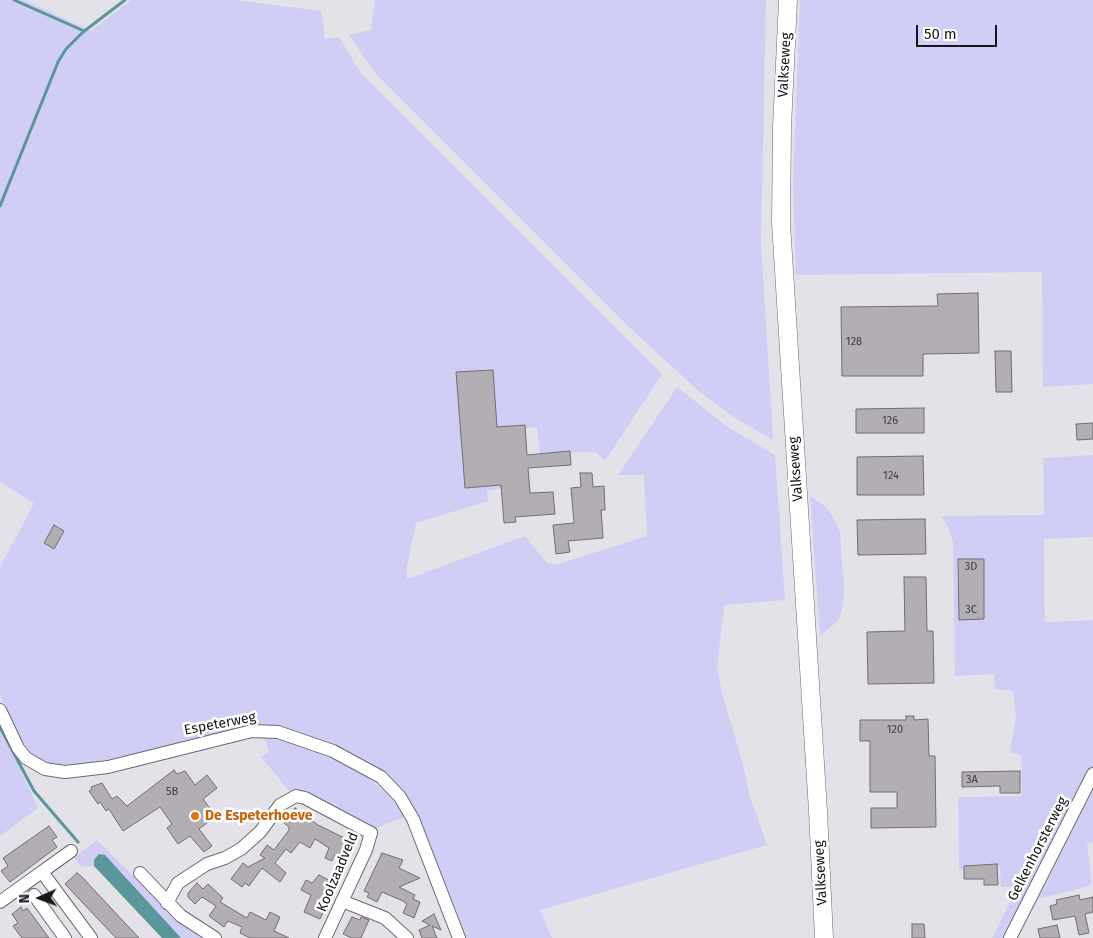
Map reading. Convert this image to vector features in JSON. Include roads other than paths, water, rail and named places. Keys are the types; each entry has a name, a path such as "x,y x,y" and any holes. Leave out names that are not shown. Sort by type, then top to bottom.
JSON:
{"main road":[{"name":"Valkseweg","path":"788,0 782,127 781,223 824,938"}],"street":[{"name":"Espeterweg","path":"0,710 18,748 26,758 45,769 65,772 108,767 252,731 278,732 333,751 381,777 400,797 412,819 459,938"},
{"name":"Gelkenhorsterweg","path":"1010,938 1093,774"},
{"name":"Koolzaadveld","path":"167,903 178,883 207,864 225,858 241,849 260,832 280,805 296,796 305,798 371,833 366,850 325,938"},
{"path":"0,902 71,851"},
{"path":"42,872 91,938"},
{"path":"140,873 181,916 215,938"},
{"path":"34,895 65,938"},
{"path":"342,901 385,918 407,938"}],"waterway":[{"path":"14,0 84,31"},
{"path":"0,206 58,62 66,49 83,32 125,0"},
{"path":"0,727 34,791 78,842"}],"place":[{"name":"De Espeterhoeve","path":"195,816"}]}
